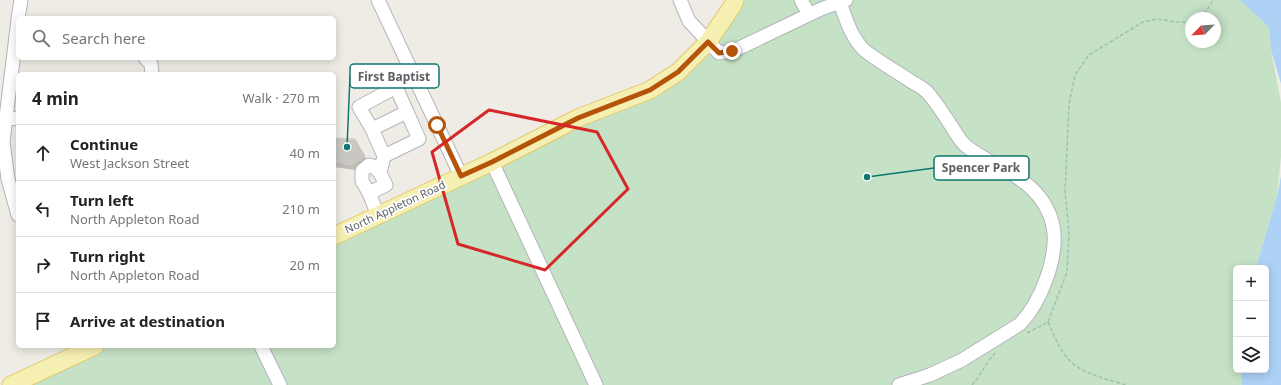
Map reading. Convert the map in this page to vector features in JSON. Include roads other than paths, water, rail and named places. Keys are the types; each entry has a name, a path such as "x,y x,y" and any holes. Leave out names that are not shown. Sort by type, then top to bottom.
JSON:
{"main road":[{"name":"North Appleton Road","path":"336,235 492,162 578,118 650,90 678,72 708,42 735,0"},
{"path":"11,385 85,348"}],"street":[{"path":"18,16 21,0"},
{"path":"378,0 461,176"},
{"path":"680,0 689,22 719,53 732,51 809,14 843,1 848,26 864,50 926,92 966,146 1022,180 1031,188 1045,206 1053,225 1054,232 1052,259 1044,286 1026,318 1020,324 962,360 930,375 899,385"},
{"path":"801,0 809,14"},
{"path":"16,54 12,118 1,141 8,179 16,208"},
{"path":"148,60 151,64 152,72"},
{"path":"380,173 384,156 372,129 359,106 396,87 412,72"},
{"path":"384,156 419,139 396,87"},
{"path":"372,129 407,112"},
{"path":"492,162 596,385"},
{"path":"369,193 386,185 380,173 373,166 369,165 362,171 362,181 369,193 378,215"},
{"path":"262,348 280,385"}],"water":[{"path":"1240,0 1281,0 1281,84 1271,50 1269,27"},
{"path":"1281,176 1281,385 1242,385 1241,373 1269,373 1269,265 1257,265 1277,196"}],"place":[{"name":"First Baptist","path":"347,147"},
{"name":"Spencer Park","path":"867,177"}]}
